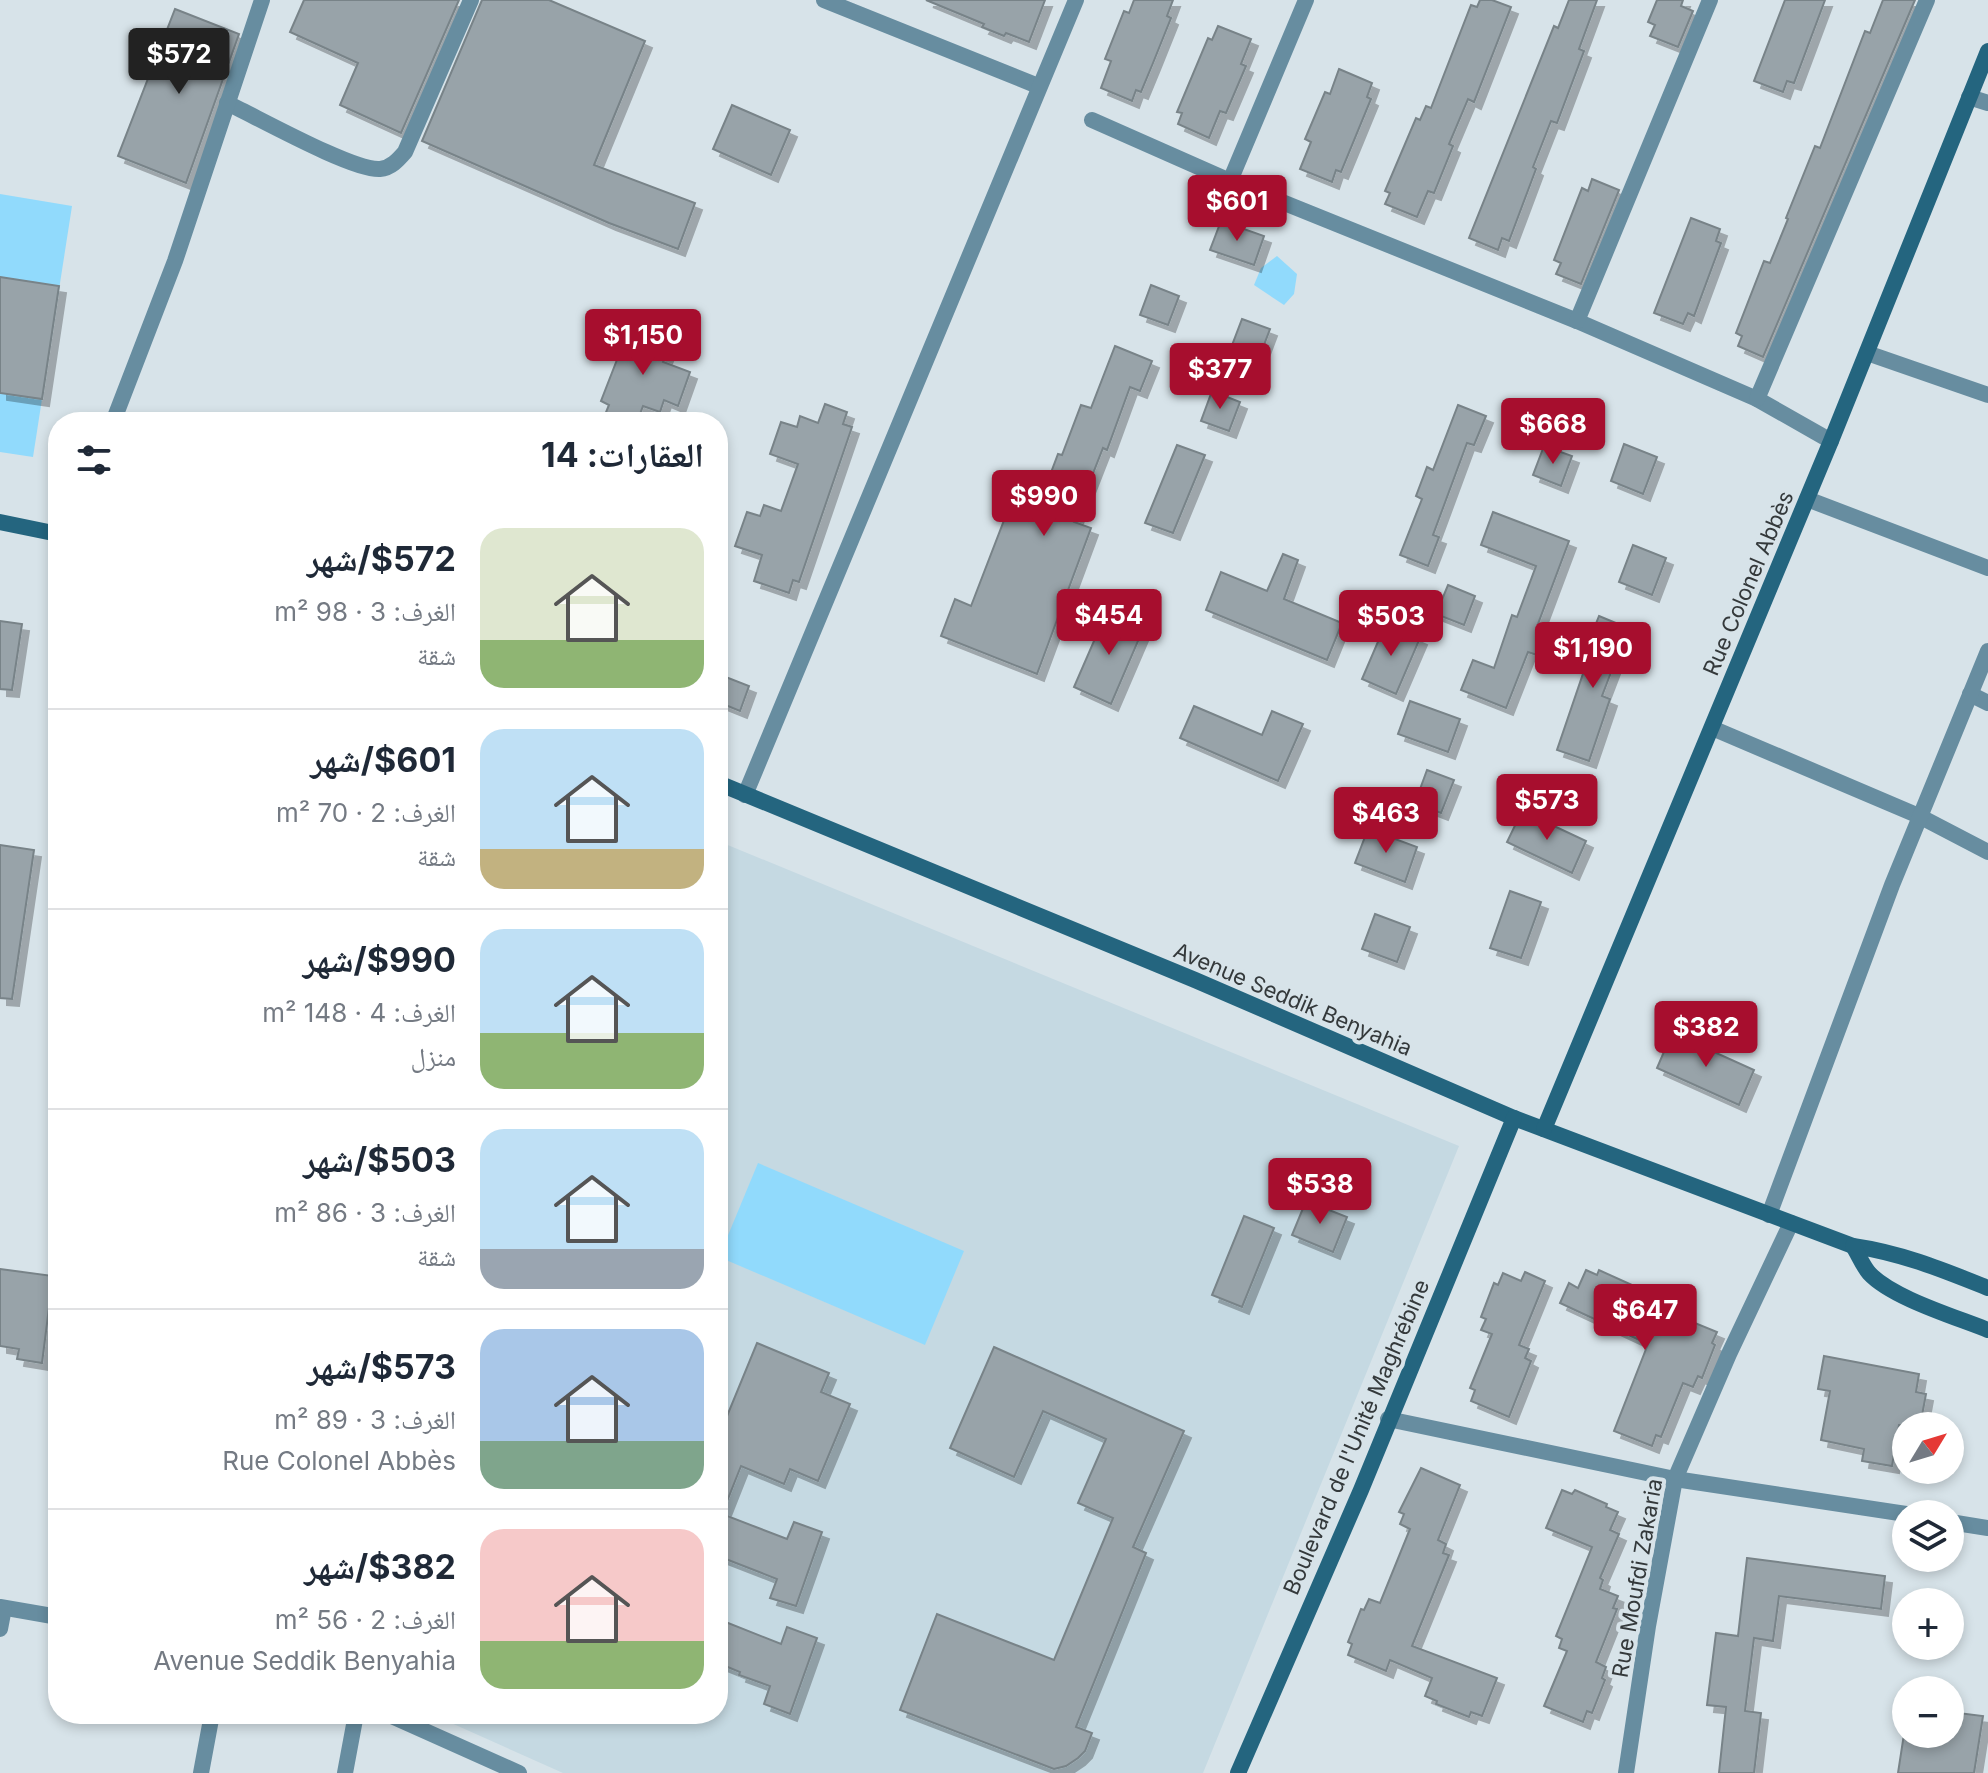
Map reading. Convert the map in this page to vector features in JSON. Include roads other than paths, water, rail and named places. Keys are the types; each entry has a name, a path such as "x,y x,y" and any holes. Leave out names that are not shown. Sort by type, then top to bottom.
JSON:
{"street":[{"path":"117,412 175,261 262,0"},
{"path":"227,103 350,162 382,169 394,164 405,152 471,0"},
{"path":"824,0 1038,86"},
{"path":"745,795 1076,0"},
{"path":"1230,181 1306,0"},
{"path":"1577,321 1710,0"},
{"path":"1757,399 1927,0"},
{"name":"Rue Colonel Abbès","path":"1544,1129 1831,441 1988,51"},
{"path":"1969,97 1988,103"},
{"path":"1092,120 1230,181 1577,321 1757,399 1831,441"},
{"path":"1867,353 1988,395"},
{"path":"1807,499 1988,568"},
{"path":"0,522 48,532"},
{"path":"1769,1215 1919,816 1945,761 1988,651"},
{"path":"1970,694 1988,703"},
{"path":"1712,728 1919,816 1988,852"},
{"name":"Avenue Seddik Benyahia","path":"728,787 1195,980 1514,1118 1853,1246 1886,1250 1988,1288"},
{"name":"Boulevard de l'Unité Maghrébine","path":"1238,1773 1361,1490 1514,1118"},
{"name":"Rue Moufdi Zakaria","path":"1626,1773 1648,1626 1675,1479 1729,1354 1791,1223"},
{"path":"1853,1246 1869,1273 1887,1285 1922,1304 1988,1330"},
{"path":"1388,1419 1675,1479 1892,1512"},
{"path":"1964,1524 1988,1528"},
{"path":"0,1629 2,1608 48,1615"},
{"path":"201,1773 210,1724"},
{"path":"345,1773 354,1724"},
{"path":"409,1724 519,1773"}]}
